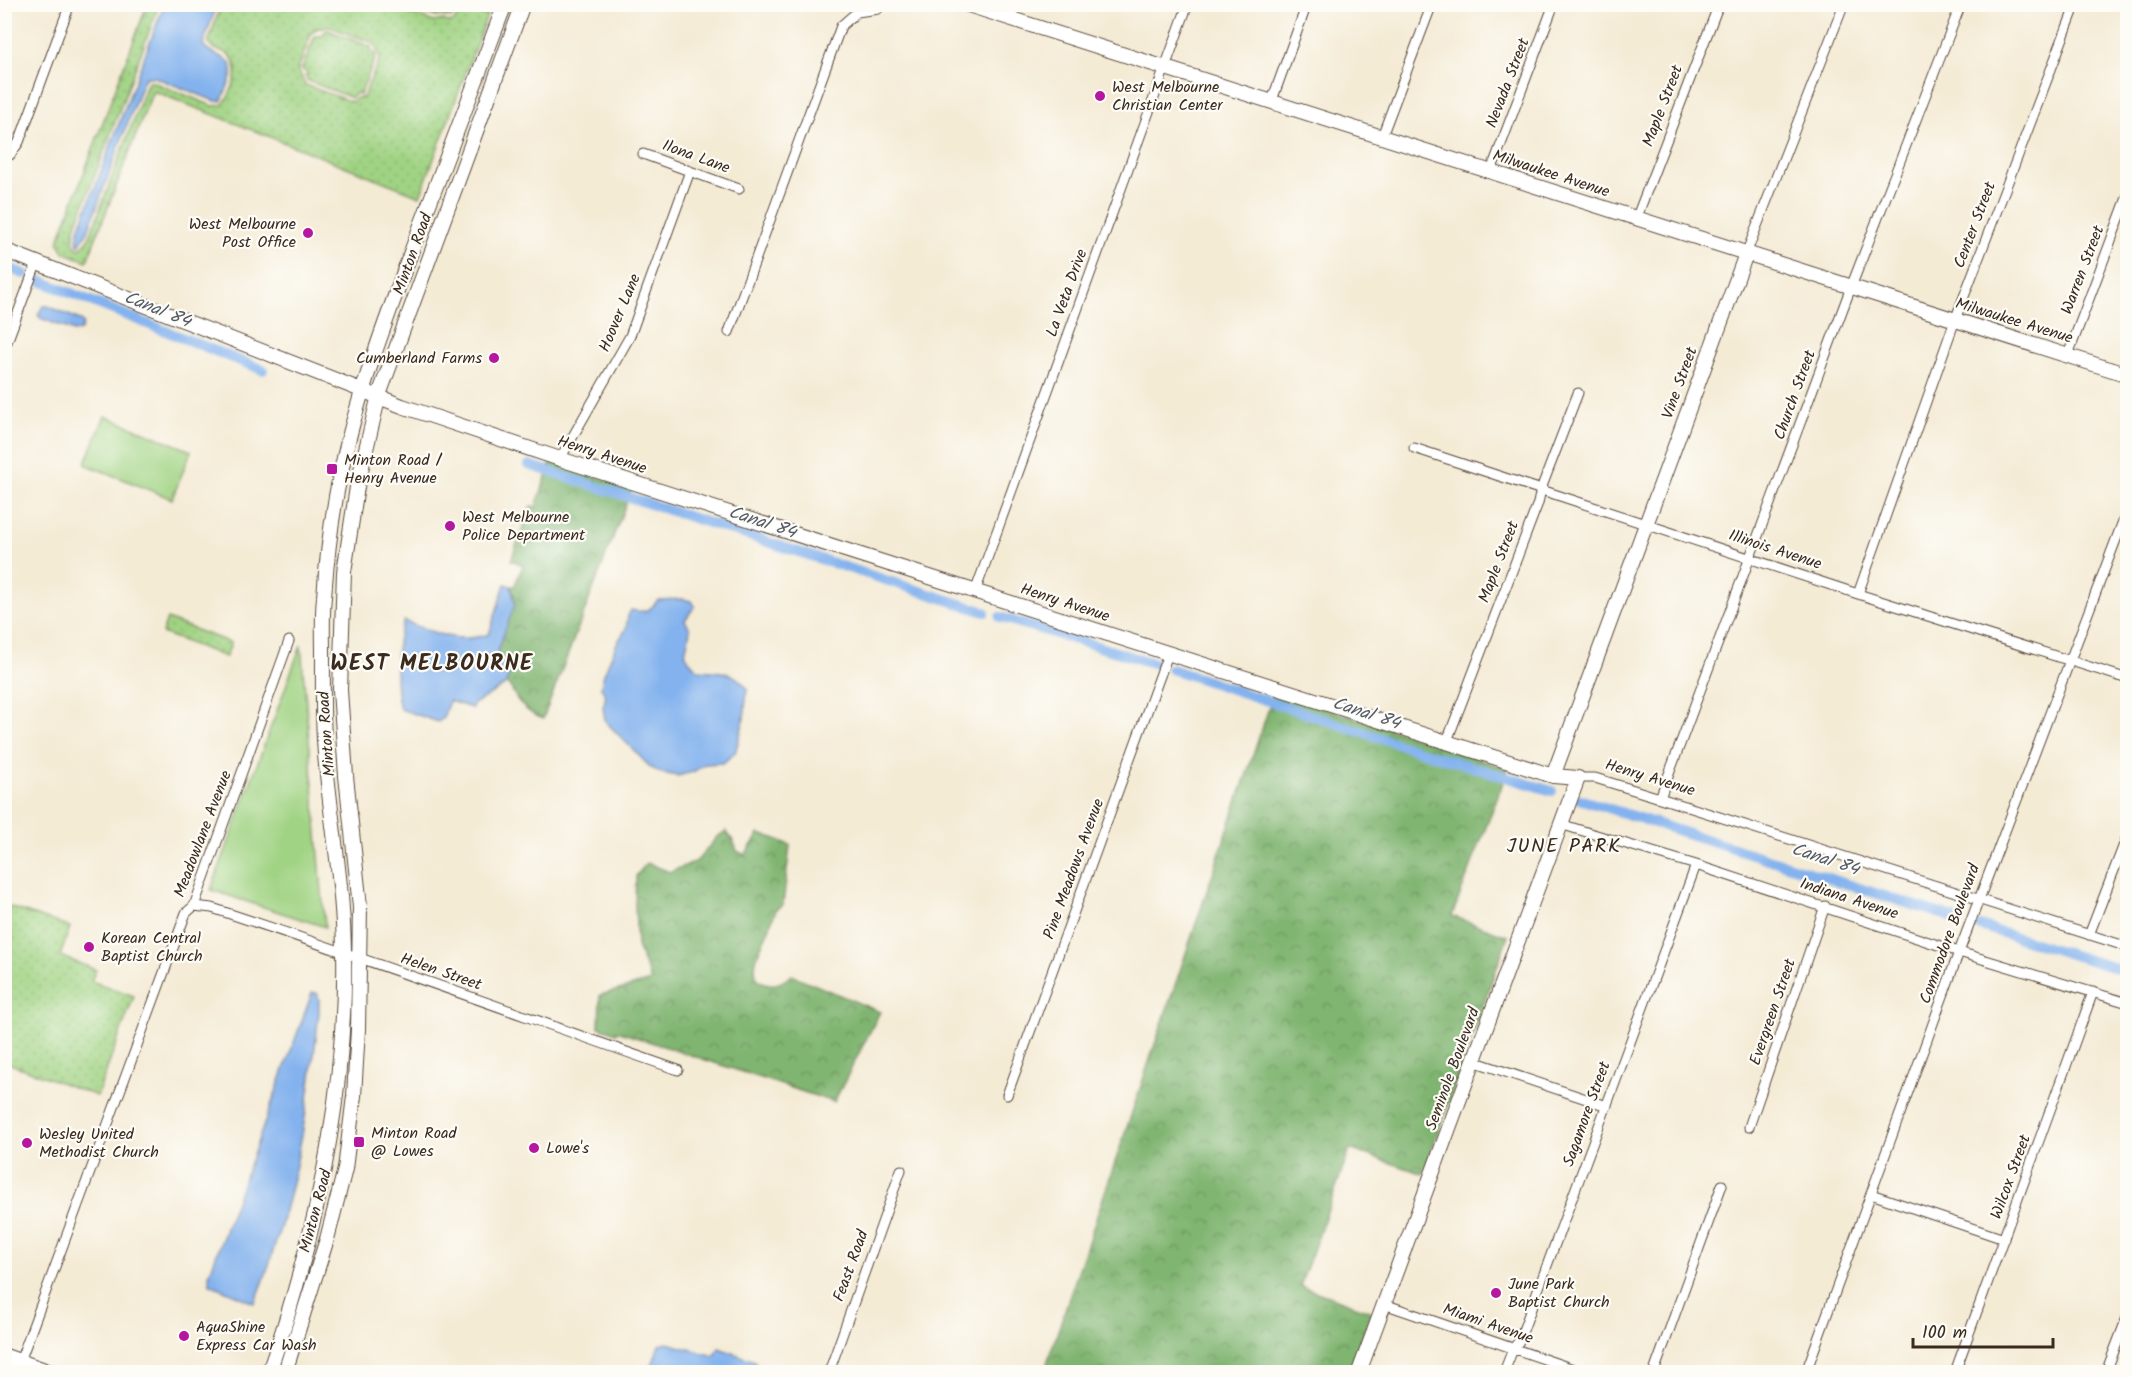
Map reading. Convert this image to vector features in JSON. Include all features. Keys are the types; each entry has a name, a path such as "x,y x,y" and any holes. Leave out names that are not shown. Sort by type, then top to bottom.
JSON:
{"main road":[{"path":"4,1356 18,1367 50,1372"}],"street":[{"path":"4,157 10,155 19,142 70,4"},
{"name":"Minton Road","path":"268,1372 294,1298 316,1204 328,1147 341,1037 344,952 341,886 326,772 323,705 323,601 333,516 341,472 363,389 385,322 505,4"},
{"name":"Minton Road","path":"285,1372 327,1239 345,1169 354,1096 360,907 346,776 340,697 340,649 344,572 357,487 379,395 524,4"},
{"path":"729,332 841,26 857,12 878,9 880,4"},
{"name":"Milwaukee Avenue","path":"965,4 2127,375"},
{"name":"La Veta Drive","path":"975,592 1188,4"},
{"path":"1271,103 1307,4"},
{"path":"1382,136 1432,4"},
{"name":"Nevada Street","path":"1491,171 1554,4"},
{"name":"Maple Street","path":"1636,219 1719,4"},
{"name":"Vine Street","path":"1553,776 1746,254 1844,4"},
{"name":"Church Street","path":"1660,798 1851,287 1961,4"},
{"name":"Center Street","path":"1858,594 1955,320 2076,4"},
{"name":"Ilona Lane","path":"643,154 739,189"},
{"name":"Hoover Lane","path":"560,459 630,336 690,171"},
{"name":"Warren Street","path":"2067,355 2127,195"},
{"name":"Henry Avenue","path":"4,249 402,406 560,459 1553,776 1595,778 2127,947"},
{"path":"4,350 37,262"},
{"name":"Maple Street","path":"1447,741 1578,393"},
{"name":"Illinois Avenue","path":"1414,448 1858,594 2127,679"},
{"name":"Commodore Boulevard","path":"1806,1372 1978,900 2127,508"},
{"name":"Meadowlane Avenue","path":"18,1367 186,913 194,906 289,641"},
{"name":"Pine Meadows Avenue","path":"1007,1095 1168,654"},
{"path":"323,705 340,697"},
{"name":"Seminole Boulevard","path":"1359,1372 1578,778"},
{"name":"Indiana Avenue","path":"1560,824 1825,906 1959,952 2127,1003"},
{"path":"2089,935 2127,834"},
{"name":"Sagamore Street","path":"1504,1372 1513,1349 1519,1341 1696,865"},
{"name":"Helen Street","path":"194,906 212,908 344,952 678,1070"},
{"name":"Evergreen Street","path":"1749,1127 1825,906"},
{"name":"Wilcox Street","path":"1956,1372 2093,992"},
{"path":"1473,1061 1607,1106"},
{"name":"Feast Road","path":"829,1372 901,1170"},
{"path":"1654,1372 1722,1185"},
{"path":"1871,1194 2004,1239"},
{"name":"Miami Avenue","path":"1384,1304 1582,1372"},
{"path":"2106,1372 2127,1315"}],"green space":[{"path":"458,4 451,18 436,17 402,5"},
{"path":"147,5 159,5 75,228 73,243 78,249 86,243 91,233 148,82 213,106 222,105 226,100 235,80 235,65 228,54 208,43 221,5 389,5 434,22 442,20 451,23 455,20 461,7 484,15 491,5 420,196 153,91 87,261 65,253 58,242","holes":["327,26 374,43 380,58 363,98 357,98 352,102 305,85 298,69 311,34 316,29"]},
{"path":"327,30 371,47 370,49 376,56 360,95 359,93 353,95 352,98 308,81 305,76 308,74 302,69 315,36 321,36"},
{"path":"105,416 191,451 172,499 85,464"},
{"path":"551,462 632,488 543,719 528,711 517,699 506,683 510,673 497,653 514,595 511,586 514,587 523,565 511,560 531,506 536,507"},
{"path":"167,619 231,643 226,657 162,633"},
{"path":"301,645 325,927 211,890"},
{"path":"1274,693 1391,729 1508,769 1452,916 1508,936 1423,1174 1350,1149 1300,1286 1372,1312 1349,1372 1044,1372"},
{"path":"726,831 737,851 745,855 759,834 790,845 783,905 777,908 758,955 755,966 757,979 767,984 775,984 792,975 880,1012 834,1102 599,1027 600,995 651,981 637,946 636,876 647,863 670,872 697,861 717,837"},
{"path":"4,905 70,927 60,956 96,970 91,981 134,996 97,1096 5,1062"}],"water":[{"path":"164,5 217,5 203,44 211,52 230,63 232,74 230,80 221,101 215,101 154,77 146,77 88,231 79,245 77,242 79,229"},
{"path":"43,306 80,320 83,323 82,329 74,331 40,318 38,315"},
{"path":"505,584 511,586 515,604 497,652 510,673 505,685 474,704 472,708 449,701 443,718 438,722 400,709 396,664 398,641 404,621 456,638 489,634"},
{"path":"658,600 691,601 695,606 685,620 690,629 685,651 688,658 698,670 731,674 747,688 744,720 735,753 723,763 705,764 693,772 677,776 658,772 648,765 605,721 603,707 606,696 601,687 617,643 626,629 631,610 647,610"},
{"path":"312,993 317,993 319,1012 312,1073 297,1162 282,1222 265,1277 254,1303 210,1284 209,1275"},
{"path":"667,1343 715,1356 719,1348 755,1361 757,1371 760,1372 647,1372 653,1363 659,1345"}],"waterway":[{"name":"Canal 84","path":"4,266 24,274"},
{"name":"Canal 84","path":"38,280 263,370"},
{"name":"Canal 84","path":"529,465 985,612"},
{"name":"Canal 84","path":"1000,617 1156,664"},
{"name":"Canal 84","path":"1171,669 1426,753 1552,791"},
{"name":"Canal 84","path":"1579,799 1957,919"},
{"name":"Canal 84","path":"1980,926 2128,972"}],"place":[{"name":"West Melbourne Christian Center","path":"1100,96"},
{"name":"West Melbourne Post Office","path":"308,233"},
{"name":"Cumberland Farms","path":"494,358"},
{"name":"Minton Road / Henry Avenue","path":"332,469"},
{"name":"West Melbourne Police Department","path":"450,526"},
{"name":"Korean Central Baptist Church","path":"89,947"},
{"name":"Minton Road @ Lowes","path":"359,1142"},
{"name":"Wesley United Methodist Church","path":"27,1143"},
{"name":"Lowe's","path":"534,1148"},
{"name":"June Park Baptist Church","path":"1496,1293"},
{"name":"AquaShine Express Car Wash","path":"184,1336"}],"district":[{"name":"WEST MELBOURNE","path":"432,664"},
{"name":"JUNE PARK","path":"1564,847"}]}
